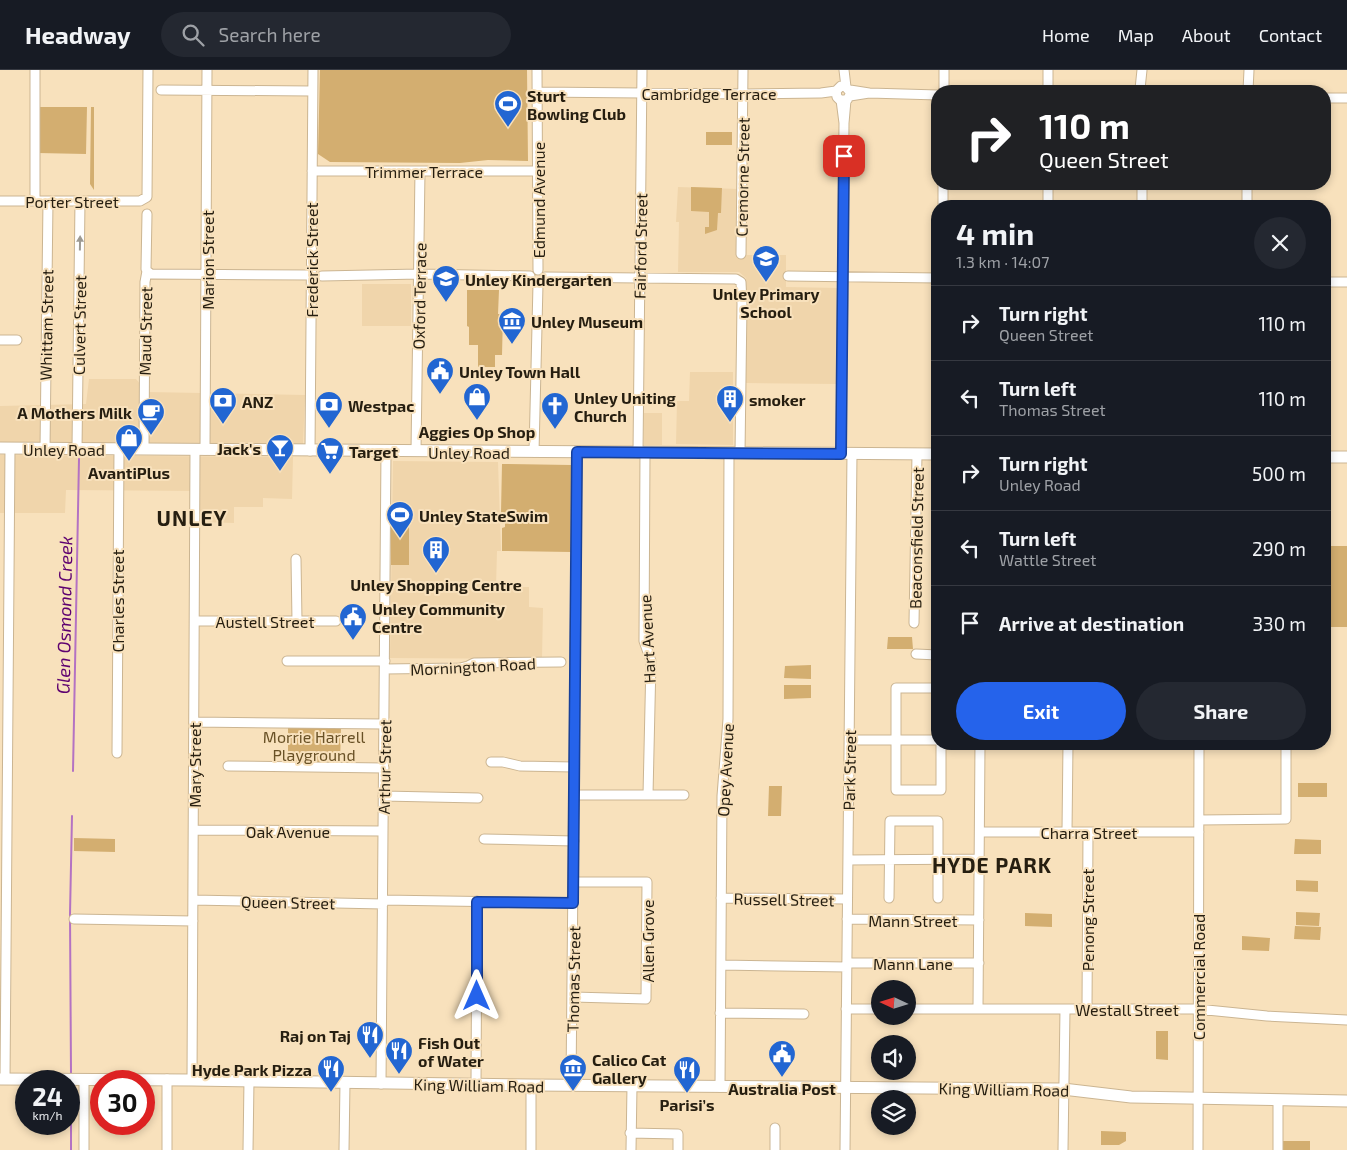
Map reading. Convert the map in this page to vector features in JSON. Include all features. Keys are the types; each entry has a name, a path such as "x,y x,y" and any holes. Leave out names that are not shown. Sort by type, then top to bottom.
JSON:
{"main road":[{"name":"Unley Road","path":"5,448 931,454"},
{"path":"1331,457 1347,457"},
{"name":"King William Road","path":"3,1079 249,1080 381,1084 571,1086 1064,1089 1116,1096 1347,1101"}],"street":[{"path":"34,70 35,200"},
{"name":"Porter Street","path":"0,201 140,201 147,197 148,70"},
{"name":"Marion Street","path":"200,450 206,275 208,70"},
{"name":"Frederick Street","path":"310,451 313,70"},
{"name":"Edmund Avenue","path":"537,70 538,270"},
{"name":"Fairford Street","path":"641,453 642,70"},
{"name":"Cremorne Street","path":"741,254 743,70"},
{"name":"Park Street","path":"844,70 844,277 849,740 845,1150"},
{"path":"944,70 944,85"},
{"path":"1048,70 1048,85"},
{"path":"1248,85 1249,70"},
{"path":"1142,71 1142,85"},
{"path":"161,90 312,91"},
{"name":"Cambridge Terrace","path":"537,92 931,95"},
{"path":"1331,98 1347,98"},
{"name":"Trimmer Terrace","path":"312,171 537,171"},
{"name":"Oxford Terrace","path":"416,451 420,172"},
{"name":"Whittam Street","path":"45,449 48,201"},
{"name":"Culvert Street","path":"77,449 80,201"},
{"name":"Maud Street","path":"144,450 147,214"},
{"path":"530,276 532,272 538,270 543,272 545,277"},
{"path":"147,271 151,274 311,275"},
{"path":"322,276 419,274 530,276"},
{"path":"530,276 532,282 538,284 542,283 545,277"},
{"path":"788,276 931,278"},
{"path":"545,277 736,279 741,282 735,453"},
{"path":"1331,282 1347,282"},
{"path":"534,452 538,284"},
{"path":"0,340 17,340"},
{"path":"3,1079 5,448"},
{"name":"Charles Street","path":"116,754 119,449"},
{"name":"Mary Street","path":"192,1080 195,621 200,450"},
{"name":"Arthur Street","path":"381,1084 386,451"},
{"name":"Thomas Street","path":"571,1086 577,452"},
{"name":"Hart Avenue","path":"641,453 644,641 651,661 648,795"},
{"name":"Opey Avenue","path":"720,1087 722,796 728,719 735,453"},
{"name":"Beaconsfield Street","path":"914,623 917,454"},
{"path":"296,559 297,621"},
{"name":"Austell Street","path":"195,621 336,621"},
{"path":"916,654 931,655"},
{"name":"Mornington Road","path":"287,661 460,668 474,662 561,662"},
{"path":"931,688 896,688 896,790 941,790 941,750"},
{"path":"194,722 384,724"},
{"path":"849,740 931,740"},
{"path":"978,1008 980,750"},
{"path":"1067,831 1068,750"},
{"name":"Commercial Road","path":"1198,1150 1199,750"},
{"path":"1199,820 1286,819 1286,750"},
{"path":"491,762 503,762 520,766 574,767"},
{"path":"228,766 384,768"},
{"path":"574,795 684,795"},
{"path":"384,796 478,798"},
{"path":"889,898 890,821 938,821 938,898"},
{"name":"Oak Avenue","path":"194,830 383,831"},
{"name":"Charra Street","path":"980,832 1199,832"},
{"name":"Penong Street","path":"1087,1008 1088,832"},
{"path":"484,839 574,842"},
{"path":"848,860 979,860"},
{"name":"Allen Grove","path":"573,998 646,999 647,882 574,882"},
{"name":"Russell Street","path":"721,898 847,899"},
{"name":"Queen Street","path":"193,900 573,903"},
{"path":"476,1085 477,902"},
{"path":"74,919 193,922"},
{"name":"Mann Street","path":"847,920 979,920"},
{"name":"Mann Lane","path":"721,965 979,963"},
{"path":"846,1009 871,1009"},
{"name":"Westall Street","path":"916,1009 1197,1009 1267,1016 1347,1020"},
{"path":"1063,1150 1065,1009"},
{"path":"720,1013 804,1014"},
{"path":"84,1079 84,1150"},
{"path":"167,1079 167,1150"},
{"path":"248,1150 249,1080"},
{"path":"344,1150 345,1082"},
{"path":"531,1150 532,1085"},
{"path":"631,1150 632,1086"},
{"path":"1278,1100 1278,1150"},
{"path":"775,1128 775,1150"},
{"path":"630,1133 678,1134 678,1150"}],"shaded area":[{"name":"Unley Primary School","path":"678,187 739,189 738,255 786,255 786,287 839,288 837,384 746,383 746,278 739,272 678,272 679,222 676,222"},
{"path":"362,284 411,284 411,326 362,326"},
{"path":"690,372 733,372 733,445 676,444 677,401 689,401"},
{"path":"89,379 136,379 147,392 305,395 303,445 0,443 0,406 86,404"},
{"path":"644,413 662,413 662,445 644,445"},
{"path":"0,455 293,457 292,499 263,498 263,507 234,507 234,523 199,522 199,491 66,490 65,513 0,513"},
{"name":"Unley Shopping Centre","path":"393,461 498,462 501,551 497,551 496,587 529,587 529,607 543,608 542,659 390,658"}],"green space":[{"path":"320,70 527,70 528,161 488,160 460,163 330,162 318,154"},
{"path":"39,107 87,107 86,154 38,153"},
{"path":"91,107 94,107 94,190 90,184"},
{"path":"706,132 732,132 732,145 706,145"},
{"path":"691,187 722,188 721,213 718,213 717,230 705,234 705,227 709,227 709,212 691,211"},
{"path":"467,290 499,290 498,314 503,314 502,355 495,355 495,367 478,367 478,345 469,345"},
{"path":"502,464 571,465 571,552 502,551 502,528 505,527 505,514 501,513"},
{"name":"Unley StateSwim","path":"391,513 409,513 409,565 391,565"},
{"path":"1331,546 1347,546 1347,627 1331,627"},
{"path":"888,637 912,637 913,649 887,649"},
{"path":"811,665 811,679 784,678 785,666"},
{"path":"784,685 811,685 811,698 784,699"},
{"name":"Morrie Harrell Playground","path":"288,727 341,728 340,763 288,762"},
{"path":"1298,783 1327,783 1327,797 1298,797"},
{"path":"769,786 782,786 781,816 768,816"},
{"path":"74,838 115,839 115,852 74,851"},
{"path":"1295,839 1321,840 1321,854 1294,854"},
{"path":"1296,880 1318,881 1318,892 1296,891"},
{"path":"1296,912 1320,913 1319,926 1296,925"},
{"path":"1025,913 1052,914 1052,927 1025,926"},
{"path":"1295,926 1321,927 1320,940 1294,939"},
{"path":"1242,936 1270,938 1269,951 1242,950"},
{"path":"1156,1031 1168,1031 1168,1060 1156,1059"},
{"path":"1101,1131 1126,1132 1126,1141 1119,1145 1101,1145"},
{"path":"1283,1141 1310,1141 1310,1150 1282,1150"}],"waterway":[{"name":"Glen Osmond Creek","path":"84,212 84,234"},
{"name":"Glen Osmond Creek","path":"73,771 79,459"},
{"name":"Glen Osmond Creek","path":"71,1070 70,914 72,816"},
{"name":"Glen Osmond Creek","path":"71,1135 71,1150"}],"place":[{"name":"Sturt Bowling Club","path":"508,128"},
{"name":"Unley Primary School","path":"766,283"},
{"name":"Unley Kindergarten","path":"446,303"},
{"name":"Unley Museum","path":"512,345"},
{"name":"Unley Town Hall","path":"440,395"},
{"name":"Aggies Op Shop","path":"477,421"},
{"name":"smoker","path":"730,423"},
{"name":"ANZ","path":"223,425"},
{"name":"Westpac","path":"329,429"},
{"name":"Unley Uniting Church","path":"555,430"},
{"name":"A Mothers Milk","path":"151,436"},
{"name":"AvantiPlus","path":"129,462"},
{"name":"Jack's","path":"280,472"},
{"name":"Target","path":"330,475"},
{"name":"Unley StateSwim","path":"400,539"},
{"name":"Unley Shopping Centre","path":"436,574"},
{"name":"Unley Community Centre","path":"353,641"},
{"name":"Raj on Taj","path":"370,1059"},
{"name":"Fish Out of Water","path":"399,1075"},
{"name":"Australia Post","path":"782,1078"},
{"name":"Calico Cat Gallery","path":"573,1092"},
{"name":"Hyde Park Pizza","path":"331,1093"},
{"name":"Parisi’s","path":"687,1094"}],"district":[{"name":"UNLEY","path":"192,517"},
{"name":"HYDE PARK","path":"992,864"}],"route":[{"path":"477,996 477,902 573,903 577,452 841,454 844,156"}]}
